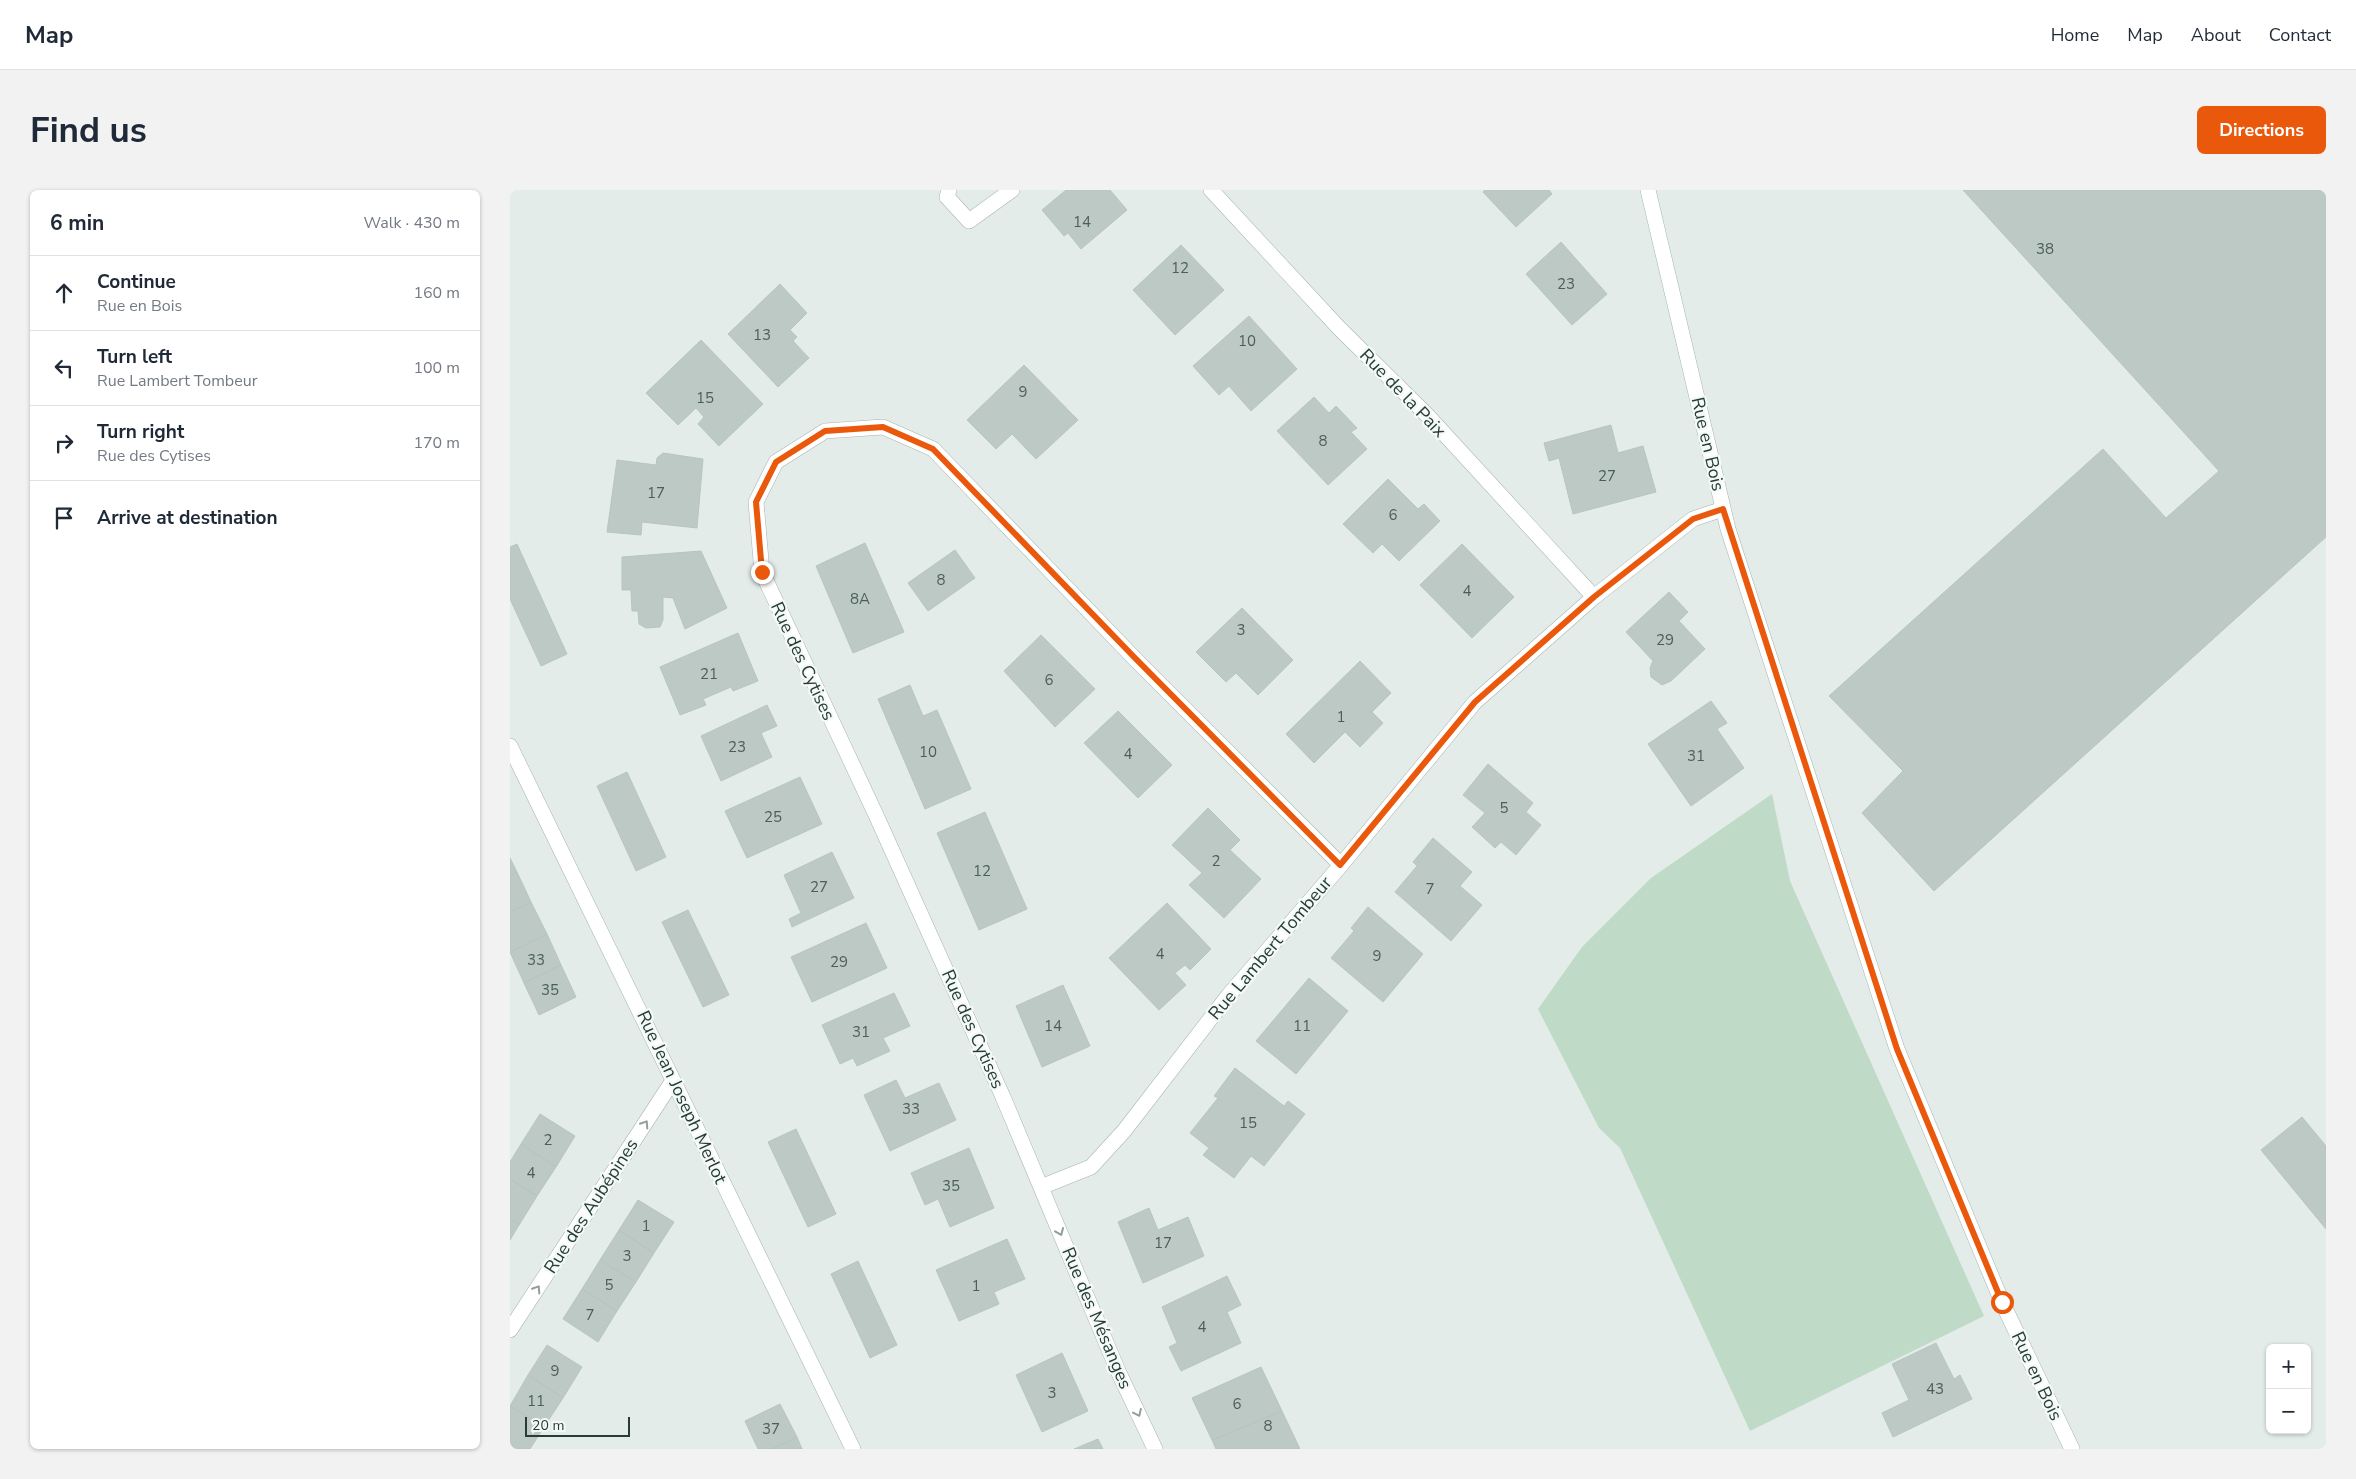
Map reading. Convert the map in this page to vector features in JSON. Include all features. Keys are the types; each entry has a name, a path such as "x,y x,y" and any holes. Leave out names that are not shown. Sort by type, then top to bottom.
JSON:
{"street":[{"path":"949,190 947,198 969,221 1012,190"},
{"name":"Rue de la Paix","path":"1211,190 1340,328 1427,415 1594,597"},
{"name":"Rue en Bois","path":"1648,190 1723,509 1897,1049 2002,1302 2072,1449"},
{"name":"Rue des Cytises","path":"1041,1187 876,814 762,572 756,502 776,462 825,431 883,427 933,449 1135,658 1340,865"},
{"name":"Rue Lambert Tombeur","path":"1041,1187 1090,1168 1124,1131 1228,996 1475,702 1594,597 1693,519 1723,509"},
{"name":"Rue Jean Joseph Merlot","path":"510,746 634,996 672,1082 853,1449"},
{"name":"Rue des Aubépines","path":"510,1330 672,1082"},
{"name":"Rue des Mésanges","path":"1041,1187 1118,1371 1155,1449"}],"green space":[{"path":"1772,794 1790,881 1984,1316 1750,1431 1620,1148 1599,1128 1538,1009 1582,947 1651,878"}],"building":[{"path":"1066,190 1110,190 1127,210 1081,249 1068,233 1064,236 1042,210"},
{"path":"1485,190 1549,190 1552,194 1516,227 1483,192"},
{"path":"1963,190 2326,190 2326,537 1934,891 1862,813 1903,771 1829,696 2103,449 2166,518 2219,471"},
{"path":"1561,242 1607,294 1572,325 1526,274"},
{"path":"1181,245 1224,290 1175,335 1133,290"},
{"path":"780,284 807,313 790,330 797,337 793,341 809,358 778,387 728,334"},
{"path":"1249,316 1297,369 1251,411 1229,386 1219,395 1193,366"},
{"path":"701,340 763,404 719,446 698,424 704,417 696,408 678,425 646,393"},
{"path":"1024,365 1078,420 1036,459 1012,434 996,449 967,420"},
{"path":"1314,397 1329,413 1336,406 1357,428 1351,432 1367,449 1328,485 1277,431"},
{"path":"1611,425 1618,453 1643,446 1656,492 1573,514 1559,458 1549,461 1544,443"},
{"path":"663,453 703,459 697,528 642,522 641,535 607,532 617,460 656,465 657,458"},
{"path":"1388,479 1418,509 1424,504 1440,521 1399,561 1382,544 1373,553 1343,524"},
{"path":"865,543 904,632 853,653 816,566"},
{"path":"517,544 567,654 541,666 510,599 510,547"},
{"path":"1462,544 1514,597 1472,638 1420,585"},
{"path":"955,550 975,578 928,611 908,583"},
{"path":"701,551 727,608 685,629 673,598 663,597 663,620 660,627 646,628 639,624 638,611 632,611 631,590 622,590 622,557"},
{"path":"1669,592 1688,612 1679,621 1705,649 1671,681 1662,685 1651,677 1650,668 1653,661 1626,632"},
{"path":"1242,608 1293,660 1258,695 1236,673 1226,682 1196,652"},
{"path":"738,633 758,681 733,691 731,687 703,699 706,705 680,715 660,667"},
{"path":"1041,635 1095,689 1055,727 1004,671"},
{"path":"1360,661 1391,693 1372,712 1383,723 1360,747 1345,732 1314,763 1286,734"},
{"path":"910,685 923,716 937,710 971,789 925,809 878,699"},
{"path":"1711,701 1727,723 1717,729 1744,768 1691,806 1648,744"},
{"path":"767,705 777,726 761,733 772,757 721,781 701,736"},
{"path":"1118,711 1172,765 1138,798 1084,743"},
{"path":"1488,764 1533,803 1526,812 1541,825 1516,855 1501,842 1495,848 1472,827 1485,813 1463,795"},
{"path":"627,772 666,857 636,871 597,786"},
{"path":"800,777 822,824 747,858 725,811"},
{"path":"1208,808 1240,840 1230,850 1261,879 1224,918 1189,885 1202,873 1172,845"},
{"path":"985,812 1027,909 979,930 937,833"},
{"path":"1433,838 1472,872 1460,886 1482,905 1451,941 1395,892 1417,866 1413,862"},
{"path":"832,852 854,898 792,927 789,919 801,913 784,875"},
{"path":"510,858 517,872 510,876"},
{"path":"517,872 531,902 510,912 510,876"},
{"path":"531,902 547,934 510,952 510,912"},
{"path":"1167,903 1211,949 1190,970 1185,965 1175,973 1186,985 1159,1010 1109,958"},
{"path":"1368,907 1423,954 1383,1002 1331,958 1354,931 1351,928"},
{"path":"688,910 729,995 703,1007 662,922"},
{"path":"866,923 887,968 812,1002 791,957"},
{"path":"547,934 561,965 524,983 510,952"},
{"path":"561,965 576,997 539,1015 524,983"},
{"path":"1309,978 1348,1011 1296,1074 1256,1041"},
{"path":"1063,985 1090,1046 1042,1067 1016,1006"},
{"path":"894,993 910,1026 883,1038 890,1051 857,1066 853,1058 840,1064 822,1025"},
{"path":"1235,1068 1284,1106 1288,1101 1305,1114 1264,1166 1251,1156 1234,1178 1203,1155 1209,1148 1190,1133 1218,1098 1214,1096"},
{"path":"896,1080 905,1098 939,1083 956,1120 890,1151 864,1095"},
{"path":"540,1114 575,1136 556,1167 521,1144"},
{"path":"2302,1117 2326,1146 2326,1229 2261,1150"},
{"path":"796,1129 836,1214 808,1227 768,1142"},
{"path":"521,1144 556,1167 537,1196 510,1179 510,1162"},
{"path":"969,1148 994,1208 950,1227 938,1199 925,1205 911,1173"},
{"path":"510,1179 537,1196 519,1225 510,1219"},
{"path":"638,1200 674,1222 654,1253 619,1230"},
{"path":"1149,1208 1158,1230 1188,1217 1204,1256 1143,1283 1118,1222"},
{"path":"510,1219 519,1225 510,1240"},
{"path":"619,1230 654,1253 636,1282 600,1260"},
{"path":"1007,1239 1025,1279 994,1292 999,1304 959,1321 936,1270"},
{"path":"600,1260 636,1282 617,1311 582,1289"},
{"path":"858,1261 897,1345 870,1358 831,1274"},
{"path":"1227,1276 1241,1305 1227,1312 1241,1343 1181,1371 1169,1347 1177,1343 1162,1307"},
{"path":"582,1289 617,1311 598,1342 563,1319"},
{"path":"1936,1343 1954,1379 1960,1375 1972,1399 1893,1437 1882,1413 1909,1400 1892,1364"},
{"path":"547,1345 582,1367 563,1398 528,1375"},
{"path":"1062,1353 1088,1411 1042,1432 1016,1375"},
{"path":"1261,1367 1282,1411 1212,1440 1192,1398"},
{"path":"528,1375 563,1398 544,1427 510,1406"},
{"path":"780,1404 797,1437 772,1449 758,1449 745,1421"},
{"path":"510,1406 544,1427 530,1449 515,1449 510,1446"},
{"path":"1282,1411 1300,1449 1216,1449 1212,1440"},
{"path":"797,1437 802,1449 772,1449"},
{"path":"1098,1439 1103,1449 1074,1449"}],"route":[{"path":"762,572 756,502 776,462 825,431 883,427 933,449 1135,658 1340,865 1475,702 1594,597 1693,519 1723,509 1897,1049 2002,1302"}]}
